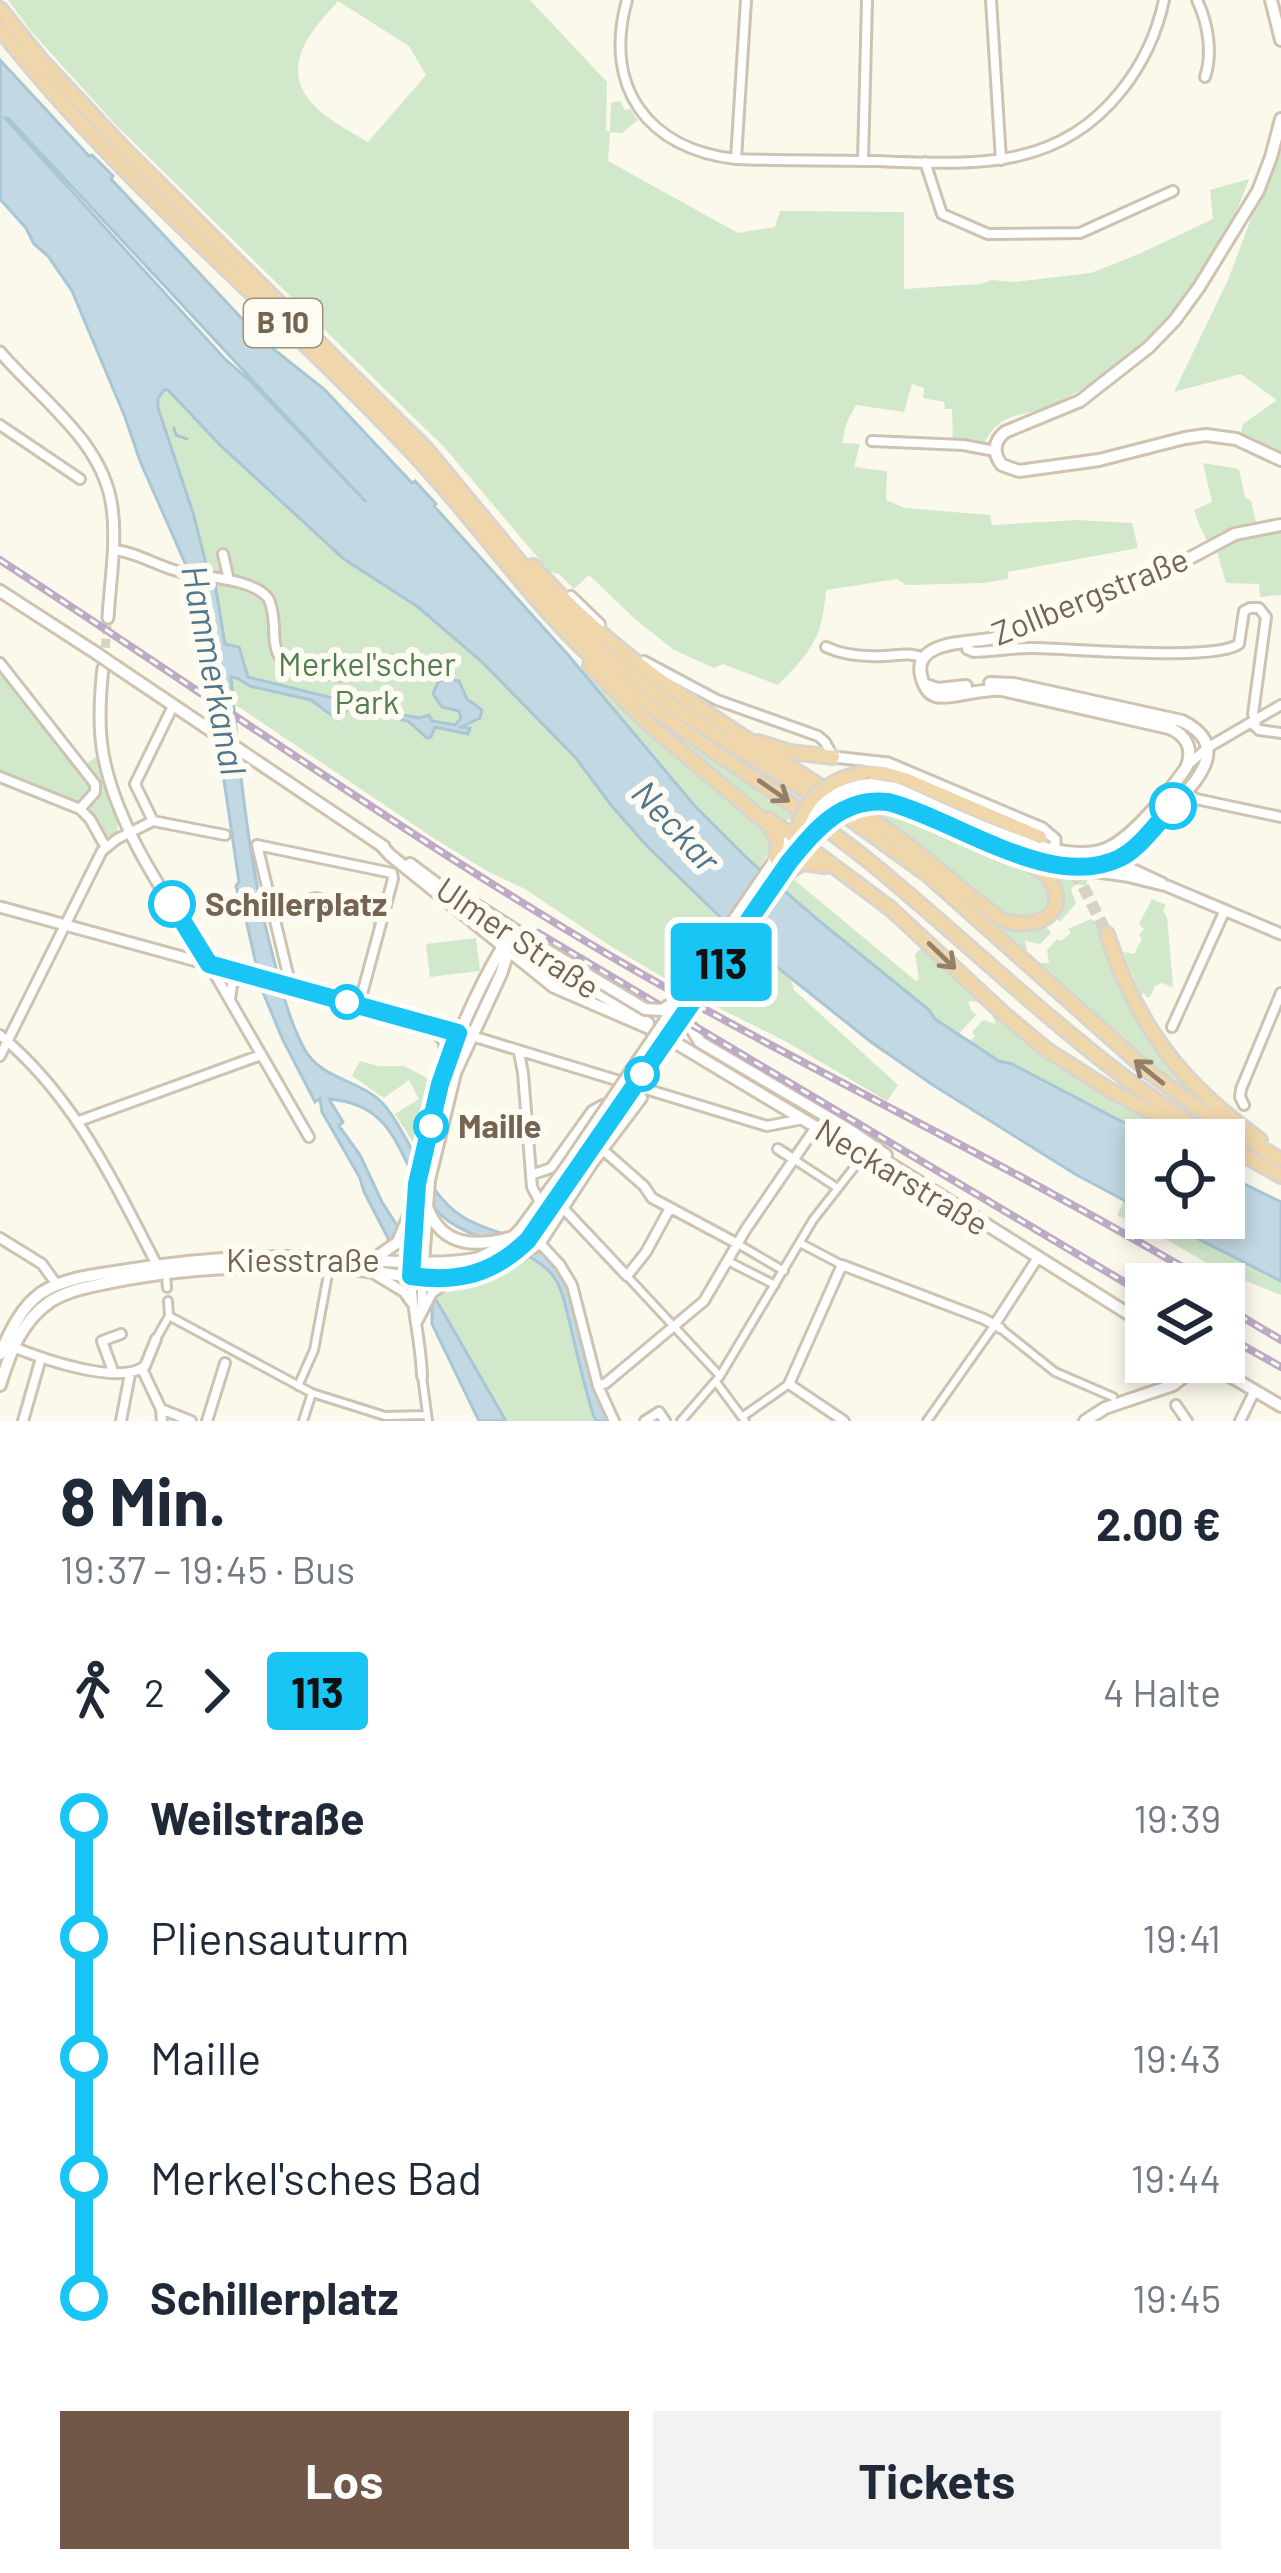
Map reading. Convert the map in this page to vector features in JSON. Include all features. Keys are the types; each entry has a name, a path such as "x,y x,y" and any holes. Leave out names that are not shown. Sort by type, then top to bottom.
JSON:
{"highway":[{"name":"B 10","path":"0,9 40,60 124,149 371,392 457,484 546,594 617,665 698,724 928,874 1149,1072 1210,1117 1281,1156"},
{"name":"B 10","path":"0,29 86,128 401,441 551,618 633,692 850,847 1095,1057 1182,1119"},
{"path":"457,484 492,515 599,633 658,681 886,829 1000,918 1034,924 1051,911 1054,889 1046,875 1006,849"},
{"path":"551,618 630,706 774,831 783,858 778,879"},
{"path":"735,734 790,752 833,757"},
{"path":"802,835 803,811 824,789 840,779 889,774 1040,837"},
{"path":"756,813 802,835 838,872 891,909 1048,1049 1098,1084 1163,1119"},
{"path":"783,858 838,872"},
{"path":"1107,934 1131,998 1170,1059 1215,1106 1281,1156"},
{"name":"B 10","path":"1245,1158 1281,1178"}],"main road":[{"path":"1271,0 1280,34"},
{"path":"1281,119 1258,191 1175,320 1080,400 1001,434 995,451 1002,465 1019,471 1100,460 1206,435 1235,439 1281,460"},
{"name":"Zollbergstraße","path":"924,658 940,646 1018,631 1175,566 1235,534 1281,525"},
{"name":"Ulmer Straße","path":"0,591 437,882 538,976 656,1031 804,1119"},
{"path":"923,682 924,658"},
{"name":"Zollbergstraße","path":"923,682 934,689 1008,683 1119,706 1189,725 1207,748"},
{"name":"Zollbergstraße","path":"923,682 938,697 1002,690 1169,728 1186,740 1188,765"},
{"path":"532,1226 802,835 844,809 879,801 1056,865 1094,866 1139,844 1202,772 1207,748"},
{"path":"802,835 812,809 867,778 1018,839 1086,854 1108,848 1130,832 1188,765"},
{"name":"Ulmer Straße","path":"380,844 470,922 656,1031"},
{"path":"437,882 649,1010 662,1010 690,996 778,879"},
{"path":"470,922 490,948 494,975"},
{"path":"507,946 447,1060 422,1166 423,1191 430,1215 450,1237 467,1244 520,1245"},
{"path":"494,975 513,965 538,976"},
{"path":"690,996 689,1022 697,1040 875,1146 906,1173"},
{"path":"413,1266 423,1191 464,1034"},
{"name":"Neckarstraße","path":"804,1119 906,1173 1125,1312"},
{"path":"532,1226 541,1203 571,1169"},
{"path":"413,1266 402,1234 423,1191"},
{"name":"Kiesstraße","path":"413,1266 452,1279 488,1270 520,1245 532,1226"},
{"name":"Kiesstraße","path":"57,1285 125,1270 163,1276 261,1258 413,1266 480,1258 520,1245"},
{"path":"473,1275 464,1269 480,1258"},
{"path":"366,1265 413,1266"},
{"name":"Kiesstraße","path":"52,1300 142,1277 215,1269 366,1265"},
{"path":"57,1285 76,1291"},
{"path":"5,1349 52,1300 57,1285"},
{"path":"0,1385 5,1349 28,1304 57,1285"},
{"path":"1085,1421 1105,1408 1175,1383"},
{"path":"1243,1383 1281,1406"}],"street":[{"path":"627,0 621,52 624,75 634,102 650,123 677,143 736,159 925,163 1033,154 1083,128 1111,103 1145,53 1164,0"},
{"path":"736,159 746,0"},
{"path":"862,161 867,0"},
{"path":"991,0 1001,160"},
{"path":"1197,0 1209,52 1205,77"},
{"path":"925,163 942,214 989,234 1080,233 1173,191"},
{"path":"0,352 72,427 92,454 110,496 114,550 108,618"},
{"path":"0,425 80,479"},
{"path":"872,441 995,451"},
{"path":"114,550 254,589 268,598 275,647 284,662 340,676"},
{"path":"223,554 229,580"},
{"path":"571,596 648,663 717,700 821,738 833,757 888,763 1046,830 1053,836 1056,865 1167,886"},
{"path":"966,642 974,652 1224,650 1239,644 1242,617 1246,609 1256,608 1264,613 1252,714 1259,730 1281,733"},
{"path":"826,647 849,655 913,653 924,658"},
{"path":"0,663 94,784 93,795 80,809"},
{"path":"103,668 102,751 130,831 309,1137"},
{"path":"153,821 135,784 174,704"},
{"path":"1188,765 1207,748 1281,705"},
{"path":"0,777 80,809 105,846"},
{"path":"1186,792 1198,800 1281,817"},
{"path":"0,1057 4,1038 105,846 153,821 225,835"},
{"path":"1114,860 1130,832"},
{"path":"1139,844 1136,862 1144,873"},
{"path":"290,986 257,845 388,871 393,877 359,1005"},
{"path":"1086,854 1114,860 1281,934"},
{"path":"1114,860 1126,876"},
{"path":"272,908 316,898 382,918"},
{"name":"Neckarstraße","path":"0,907 464,1034 767,1126 804,1119"},
{"path":"1172,1027 1225,910"},
{"path":"230,1001 232,984 252,976"},
{"path":"1244,1105 1241,1088 1281,993"},
{"path":"427,1024 444,1041 447,1060"},
{"path":"4,1038 79,1121 163,1276"},
{"path":"517,1050 533,1191 541,1203"},
{"path":"79,1121 261,1055"},
{"path":"614,1421 598,1386 572,1285 560,1265 520,1245 563,1208 642,1098"},
{"path":"531,1175 553,1166 599,1105 626,1119"},
{"path":"598,1386 704,1300 816,1127"},
{"path":"778,1149 836,1187"},
{"path":"602,1150 652,1198 784,1271"},
{"path":"682,1421 718,1379 836,1187 867,1151"},
{"path":"563,1208 675,1327 744,1419 789,1384 842,1265"},
{"path":"628,1276 670,1208"},
{"path":"0,1238 42,1264 57,1285"},
{"path":"800,1243 842,1265 998,1326 1055,1372 1113,1397"},
{"path":"927,1421 998,1326 1037,1259"},
{"path":"728,1261 775,1285"},
{"path":"366,1265 399,1288 419,1312"},
{"path":"169,1316 312,1393 384,1419 427,1418 413,1266"},
{"path":"298,1386 314,1350 329,1269"},
{"path":"419,1312 432,1293 452,1279"},
{"path":"5,1349 76,1368 130,1374 142,1369 169,1316 168,1301"},
{"path":"113,1372 102,1341 122,1334"},
{"path":"207,1421 231,1348"},
{"path":"26,1420 41,1358"},
{"path":"142,1369 162,1421"},
{"path":"122,1421 130,1374"},
{"path":"789,1384 844,1421"},
{"path":"1240,1421 1255,1390"},
{"path":"303,1421 312,1393"},
{"path":"1176,1405 1187,1421"},
{"path":"161,1409 191,1421"},
{"path":"645,1421 659,1412 665,1421"}],"green space":[{"path":"8,0 530,0 607,82 606,131 610,131 611,103 620,101 638,120 622,133 610,132 608,161 738,233 775,227 780,211 904,212 904,289 1091,273 1213,219 1210,190 1249,179 1225,234 1169,318 1123,363 1099,379 1050,406 1004,421 983,446 953,442 952,409 945,409 944,402 923,398 924,388 912,384 904,412 856,405 846,424 842,443 860,444 854,467 887,471 886,500 905,508 990,515 992,525 1077,520 1132,523 1138,548 1008,572 1008,579 984,583 906,585 897,579 826,590 813,643 778,685 723,664 714,668 674,650 589,575 574,589 550,572 446,449 116,125","holes":["338,1 409,46 426,75 368,142 324,114 303,90 299,59 310,35"]},
{"path":"1281,151 1281,455 1240,436 1243,424 1277,400 1241,374 1174,392 1228,280"},
{"name":"Merkel'scher Park","path":"167,390 344,559 418,607 481,661 576,758 646,845 721,920 676,985 525,889 435,839 233,703 215,584 158,408 160,393"},
{"path":"1203,463 1239,469 1256,522 1208,542 1194,510 1212,502"},
{"path":"1281,531 1281,595 1260,597 1259,584 1226,583 1217,552 1240,539"},
{"path":"581,666 767,834 771,848 759,869 666,771"},
{"path":"0,674 81,768 97,756 118,822 112,836 102,835 83,807 0,773"},
{"path":"643,707 798,813 784,825 693,755"},
{"path":"864,810 900,814 1034,871 1048,891 1046,913 1030,920 1008,918"},
{"path":"1047,869 1089,875 1086,886 1075,884 1071,890 1076,903 1060,922 1056,918 1046,926 1051,933 1040,944 1025,941 1028,956 992,923 995,919 1006,925 1056,909"},
{"path":"791,877 916,981 915,954 924,946 986,1002 968,1001 976,1015 958,1035 782,889"},
{"path":"1152,899 1166,905 1173,985 1155,986 1146,997 1123,952 1134,954 1144,929 1139,924"},
{"path":"1091,919 1111,932 1101,936 1132,1009 1156,1050 1193,1095 1131,1052 1034,963 1049,963 1047,950 1057,939 1061,941 1071,933 1068,929"},
{"path":"476,938 480,971 430,977 426,944"},
{"path":"747,943 898,1085 887,1101 707,1002 713,992 719,992 720,982"},
{"path":"992,1008 1162,1119 1125,1119 1125,1123 999,1061 969,1042 983,1020 996,1024"},
{"path":"360,1061 404,1066 433,1081 418,1144 395,1114 419,1099 409,1080 384,1098 352,1076"},
{"path":"1165,1239 1198,1239 1281,1281 1281,1295 1245,1281 1245,1263 1207,1263"},
{"path":"532,1259 546,1267 559,1284 596,1421 506,1421 435,1298"}],"water":[{"path":"0,60 262,340 324,389 415,481 694,805 751,862 935,1019 999,1061 1125,1123 1125,1201 933,1085 747,943 646,845 576,758 481,661 418,607 344,559 164,390 158,408 215,583 225,644 239,647 248,677 393,713 429,715 432,721 455,725 461,718 459,711 442,707 433,694 438,682 446,678 459,681 467,699 482,710 480,718 461,727 470,728 468,734 435,727 427,738 408,721 348,707 337,719 311,700 231,677 258,893 281,986 305,1050 322,1068 366,1090 385,1106 450,1207 474,1223 525,1242 557,1267 572,1295 595,1387 609,1421 596,1421 593,1414 563,1296 546,1268 451,1223 424,1195 385,1126 372,1113 329,1099 343,1122 339,1126 398,1227 390,1242 322,1112 320,1099 315,1102 283,1040 262,990 236,886 215,674 189,572 72,291 0,199","holes":["5,118 8,118 366,502 224,358"]},
{"path":"1245,1184 1281,1202 1281,1281 1198,1239 1245,1239"},
{"path":"435,1298 506,1421 479,1421 432,1324"}],"waterway":[{"path":"174,428 176,435 187,439"}],"tunnel":[{"path":"104,661 108,618"},
{"path":"1049,845 1081,882 1107,934"}],"railway":[{"path":"0,560 540,914 1174,1263"},
{"path":"538,933 1125,1282"},
{"path":"1245,1319 1281,1340"},
{"path":"1245,1347 1281,1367"}],"bus line":[{"name":"113","path":"172,904 209,964 458,1033 440,1084 417,1184 411,1276 452,1279 495,1267 528,1240 789,862 832,816 861,803 888,802 1048,863 1084,866 1100,865 1130,852 1173,806"}],"place":[{"name":"Schillerplatz","path":"172,904"},
{"name":"Maille","path":"431,1126"}],"water label":[{"name":"Hammerkanal","path":"214,670"},
{"name":"Neckar","path":"676,826"}]}
